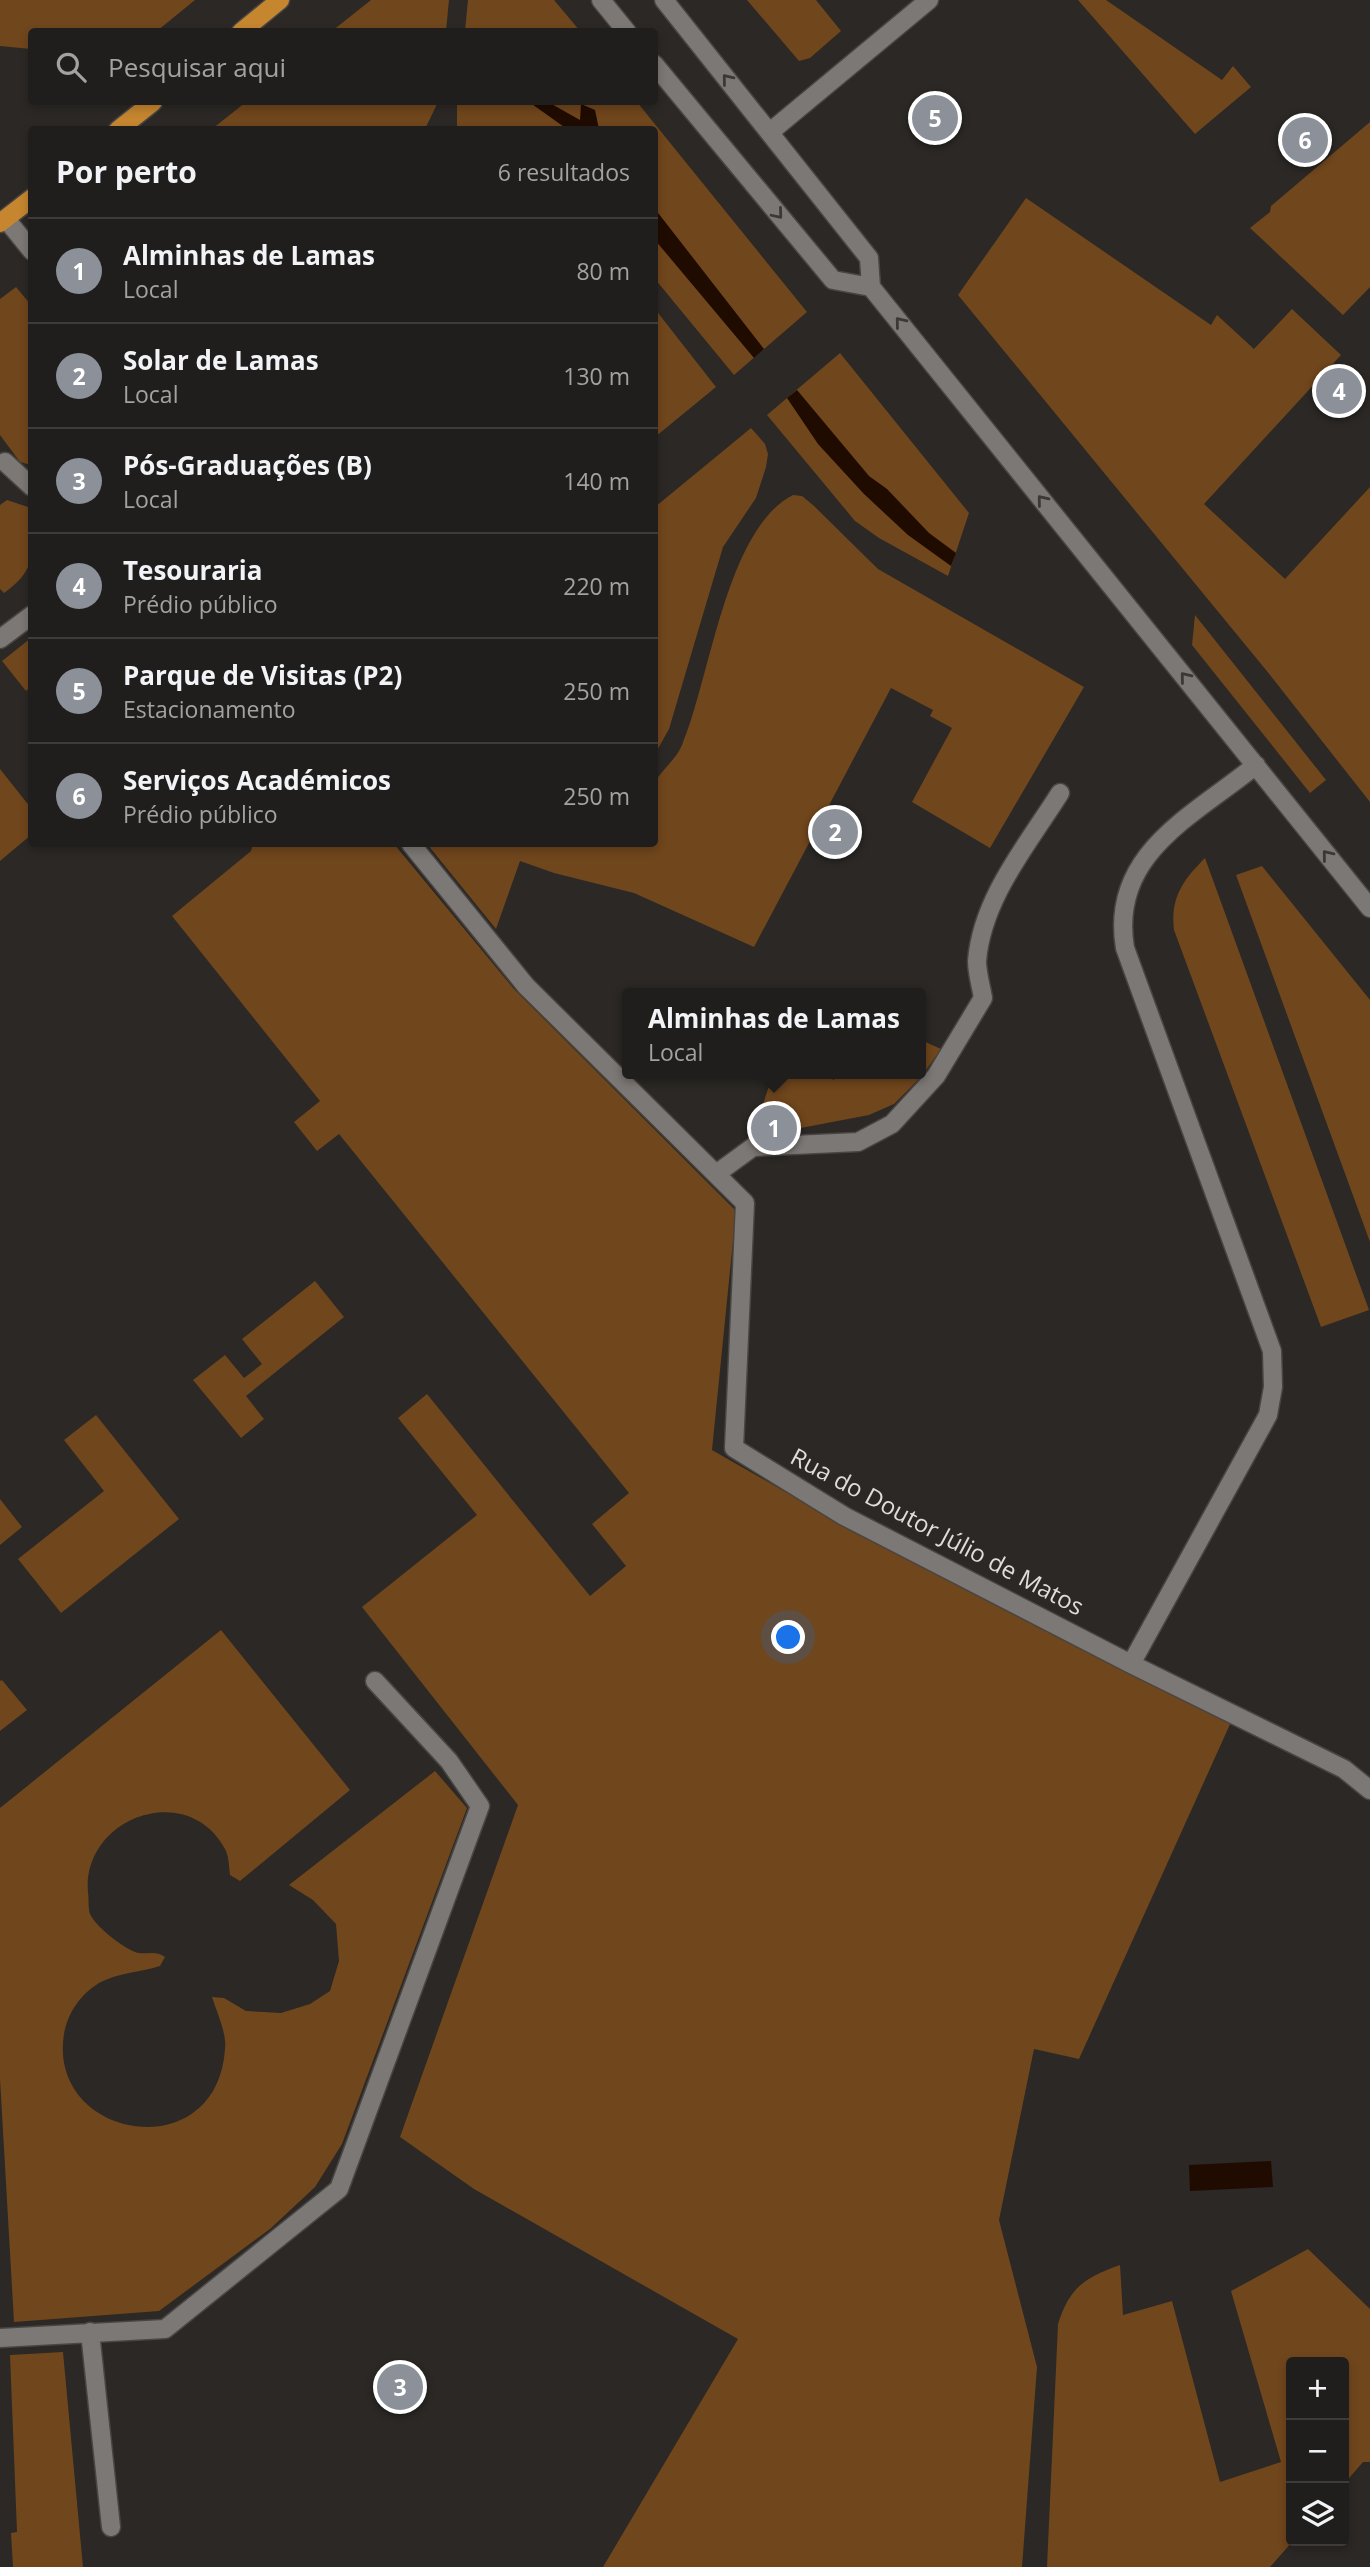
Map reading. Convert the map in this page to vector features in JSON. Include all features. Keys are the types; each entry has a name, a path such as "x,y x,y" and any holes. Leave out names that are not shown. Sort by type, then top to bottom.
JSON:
{"main road":[{"path":"246,28 280,0"},
{"path":"123,126 149,105"},
{"path":"3,221 28,201"}],"street":[{"path":"601,0 624,28"},
{"path":"664,0 869,258 871,287 1370,908"},
{"path":"770,132 929,0"},
{"path":"658,69 834,281 871,287"},
{"path":"3,221 28,247"},
{"path":"5,463 28,483"},
{"path":"0,639 28,618"},
{"path":"1131,1664 1268,1415 1273,1387 1272,1351 1125,948 1122,914 1135,872 1152,847 1256,765"},
{"path":"413,847 526,986 716,1174 753,1147 858,1142 892,1124 936,1076 983,998 977,964 982,928 998,892 1060,793"},
{"name":"Rua do Doutor Júlio de Matos","path":"716,1174 745,1203 734,1448 844,1516 1131,1664 1344,1769 1370,1790"},
{"path":"0,2337 165,2329 339,2189 480,1805 449,1761 375,1681"},
{"path":"90,2332 111,2527"}],"shaded area":[{"path":"0,0 195,0 161,28 28,28 28,49 0,46"},
{"path":"371,0 449,0 446,28 336,28"},
{"path":"468,0 554,0 577,28 465,28"},
{"path":"747,0 816,0 841,31 810,58 799,61"},
{"path":"1078,0 1106,0 1222,80 1233,66 1251,87 1195,134"},
{"path":"242,105 437,105 426,126 216,126"},
{"path":"457,105 639,105 656,126 457,126"},
{"path":"533,105 553,105 580,120 581,105 595,110 598,126 563,126"},
{"path":"1370,122 1370,287 1343,315 1250,228 1270,212 1271,206"},
{"path":"658,128 807,312 734,375 658,283"},
{"path":"1026,198 1211,325 1217,315 1254,349 1292,309 1341,355 1204,504 1285,579 1370,487 1370,802 1266,670 958,295"},
{"path":"658,213 764,349 754,358 658,244"},
{"path":"16,287 28,301 28,464 20,462 0,435 0,299"},
{"path":"658,313 716,387 658,435"},
{"path":"840,353 969,513 948,576 879,538 855,521 767,415"},
{"path":"797,390 869,476 887,489 929,533 956,553 951,566 908,535 864,494 818,444 787,398"},
{"path":"751,428 765,444 768,454 766,467 756,498 723,547 669,729 658,749 658,505"},
{"path":"793,495 802,496 878,569 1084,687 990,848 912,802 952,728 930,716 933,710 891,688 754,947 634,893 554,873 520,861 496,929 429,847 658,847 658,778 682,745 736,572 751,539 770,513"},
{"path":"7,500 28,507 28,568 16,584 4,593 0,589 0,505"},
{"path":"1195,615 1326,780 1310,793 1192,645"},
{"path":"28,640 26,691 2,661"},
{"path":"0,769 28,804 28,838 0,861"},
{"path":"252,847 396,847 514,989 736,1211 712,1450 847,1527 1236,1711 1079,2059 1034,2049 999,2220 1037,2367 1022,2567 603,2567 738,2339 474,2189 400,2137 518,1805 362,1607 477,1515 398,1418 427,1394 590,1596 626,1566 592,1524 629,1493 339,1134 317,1151 294,1122 320,1101 172,916 251,851"},
{"path":"1205,858 1369,1310 1321,1327 1174,930 1176,899 1184,882"},
{"path":"1262,866 1370,1000 1370,1242 1236,875"},
{"path":"926,1042 941,1049 926,1070"},
{"path":"771,1079 919,1079 894,1104 869,1115 785,1131 764,1123 763,1104"},
{"path":"315,1281 344,1317 246,1396 264,1419 241,1438 193,1380 225,1355 244,1378 262,1364 242,1339"},
{"path":"96,1415 179,1519 61,1613 18,1559 104,1491 64,1440"},
{"path":"0,1499 22,1527 0,1545"},
{"path":"221,1630 350,1790 240,1881 230,1875 225,1849 208,1828 187,1816 163,1812 140,1816 119,1827 102,1844 91,1866 88,1892 90,1914 104,1931 129,1949 139,1953 157,1953 165,1957 160,1966 99,1983 81,1998 69,2018 64,2034 66,2070 81,2098 105,2117 135,2126 166,2125 194,2112 215,2087 225,2049 223,2030 212,1997 224,1998 246,2011 281,2013 310,2004 330,1991 339,1961 336,1924 313,1900 289,1885 435,1771 467,1808 342,2144 315,2187 270,2229 159,2311 14,2322 0,2079 0,1808"},
{"path":"2,1680 27,1710 0,1731 0,1681"},
{"path":"1271,2161 1273,2187 1190,2191 1189,2165"},
{"path":"1308,2249 1370,2309 1370,2462 1363,2462 1349,2478 1349,2357 1286,2357 1286,2546 1289,2546 1270,2567 1047,2567 1058,2324 1073,2292 1097,2274 1120,2265 1123,2315 1172,2301 1220,2482 1281,2462 1231,2291"},
{"path":"63,2352 83,2567 13,2567 11,2533 17,2532 10,2355"}],"place":[{"name":"Parque de Visitas (P2)","path":"935,118"},
{"name":"Serviços Académicos","path":"1305,140"},
{"name":"Tesouraria","path":"1339,391"},
{"name":"Solar de Lamas","path":"835,832"},
{"name":"Alminhas de Lamas","path":"774,1128"},
{"name":"Pós-Graduações (B)","path":"400,2387"}]}
